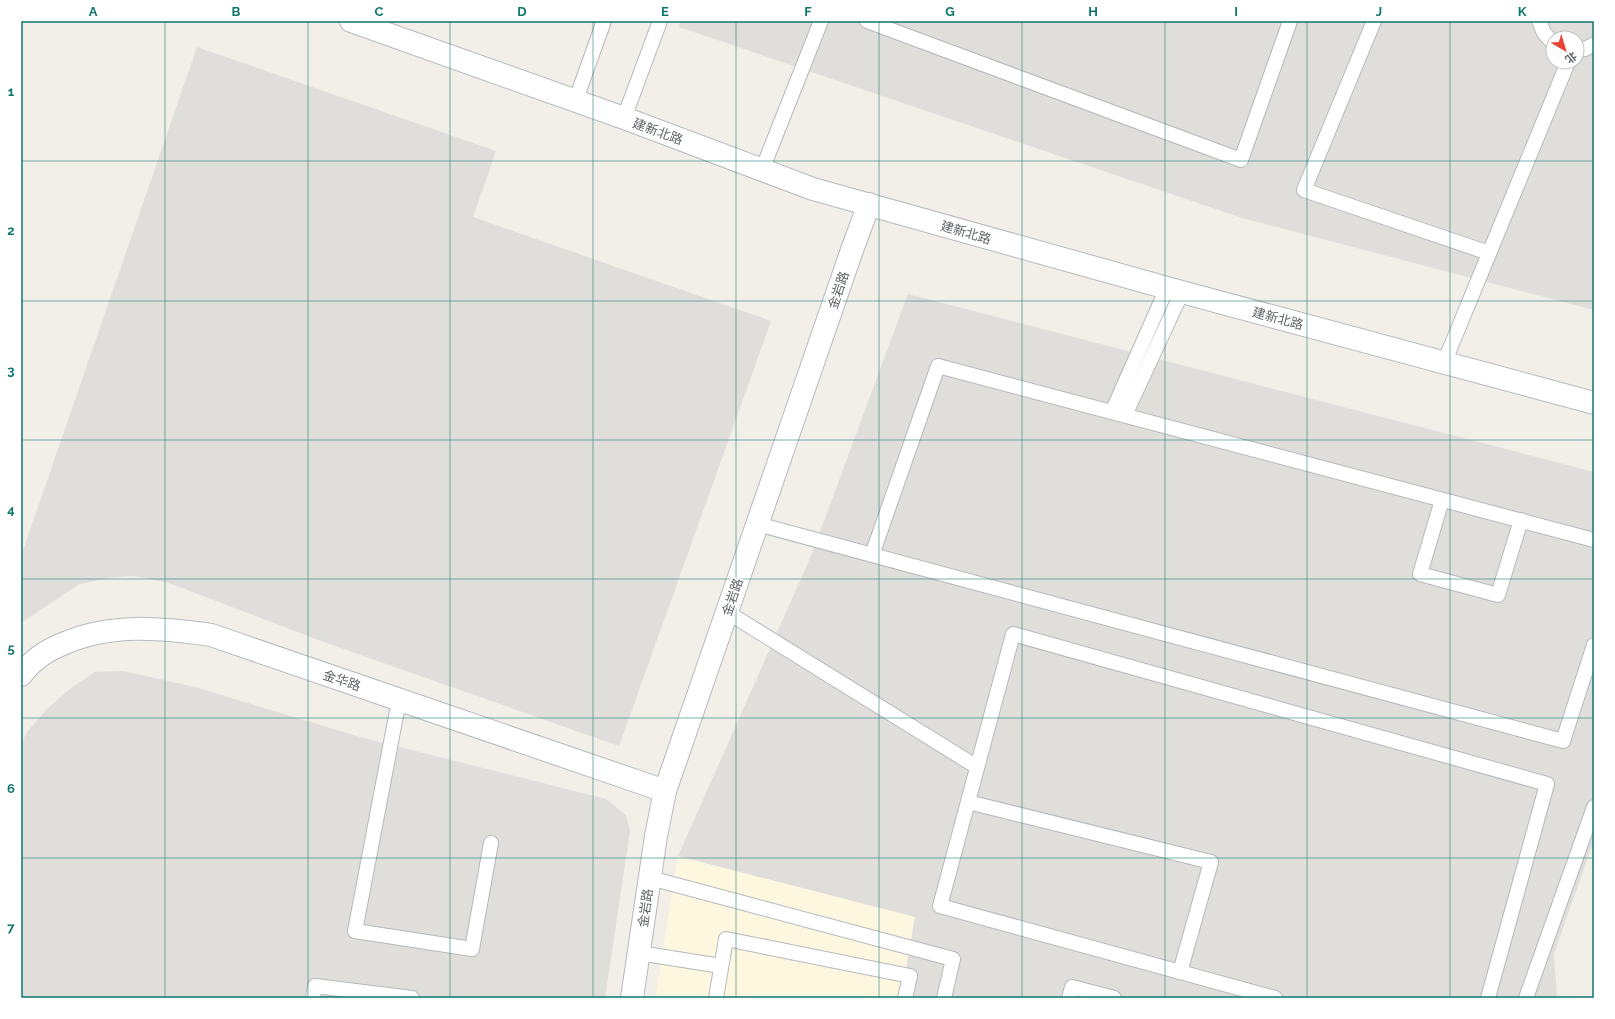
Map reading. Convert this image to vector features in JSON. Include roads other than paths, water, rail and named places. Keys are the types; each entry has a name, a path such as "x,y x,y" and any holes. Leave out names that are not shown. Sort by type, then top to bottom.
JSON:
{"street":[{"name":"建新北路","path":"351,21 575,102 624,118 813,189 1174,290 1594,403"},
{"name":"金岩路","path":"632,998 660,812 665,791 869,204"},
{"name":"金华路","path":"21,675 29,664 52,648 82,636 111,630 153,629 211,635 665,791"}],"lane":[{"path":"575,102 604,21"},
{"path":"624,118 660,21"},
{"path":"762,170 821,21"},
{"path":"867,21 1241,160 1290,21"},
{"path":"1374,21 1304,190 1489,253"},
{"path":"1539,21 1545,34"},
{"path":"1585,49 1594,44"},
{"path":"1444,363 1565,70"},
{"path":"1119,414 1174,290"},
{"path":"872,556 938,366 1594,540"},
{"path":"1442,500 1420,574 1498,595 1521,520"},
{"path":"757,524 1563,741 1594,645"},
{"path":"727,612 977,767"},
{"path":"1275,998 940,906 1013,634 1547,784 1488,998"},
{"path":"399,700 355,931 472,949 491,843"},
{"path":"968,802 1211,862 1180,972"},
{"path":"1526,998 1594,807"},
{"path":"650,878 953,959 944,998"},
{"path":"716,998 726,939 910,976 905,998"},
{"path":"639,953 721,966"},
{"path":"313,998 315,986 412,998"},
{"path":"1069,998 1072,987 1114,998"}]}
